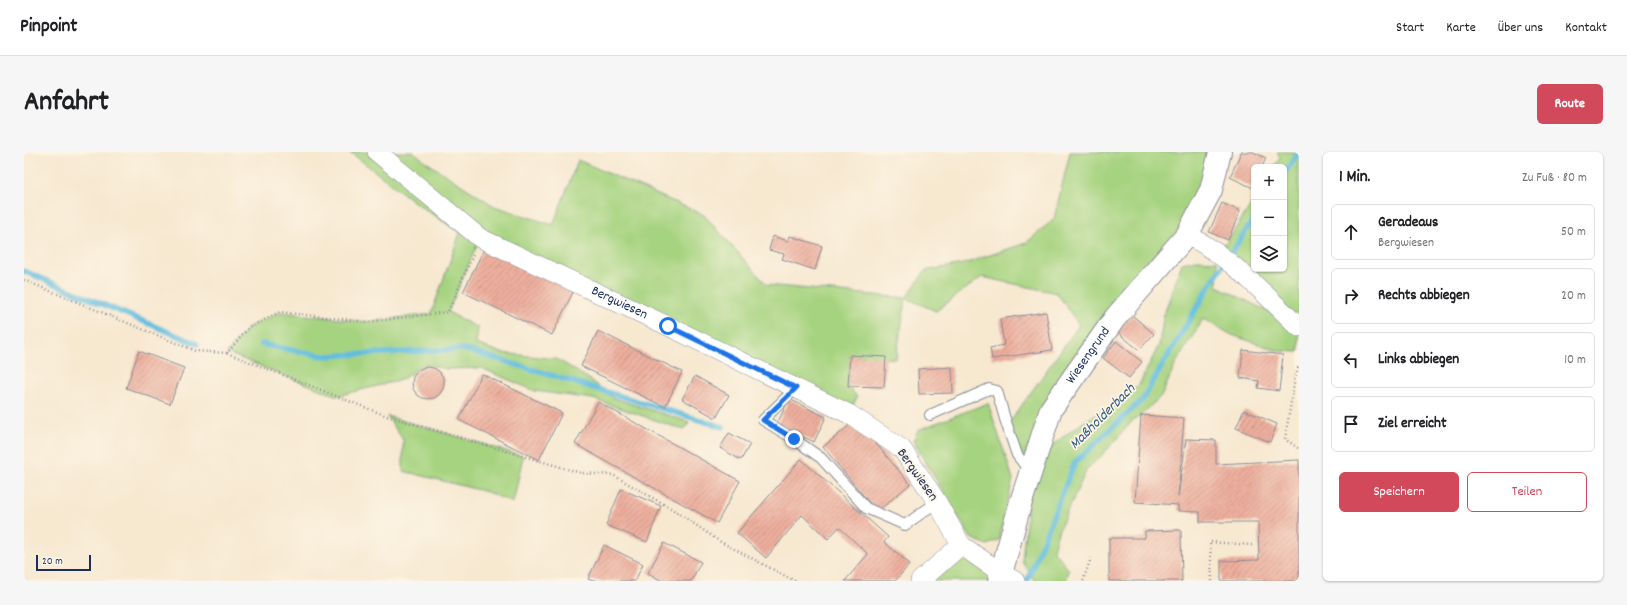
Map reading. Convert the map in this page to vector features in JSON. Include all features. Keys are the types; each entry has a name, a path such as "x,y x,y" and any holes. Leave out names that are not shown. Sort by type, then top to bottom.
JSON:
{"street":[{"name":"Bergwiesen","path":"377,152 480,238 668,326 849,414 902,449 937,502 961,545 1005,578"},
{"name":"Wiesengrund","path":"1005,578 1031,473 1051,409 1114,318 1196,239 1211,190 1220,152"},
{"path":"1196,239 1242,274 1299,327"},
{"path":"920,581 961,545"}],"lane":[{"path":"796,388 763,420 821,458 866,508 905,525 937,502"},
{"path":"930,415 989,389 997,391 1017,455 1031,473"}],"path":[{"path":"227,353 249,327 280,312 367,322 448,312 480,238"},
{"path":"24,280 196,351 227,353 387,416 581,473 613,475 677,512 719,541 795,581"},
{"path":"1298,448 1285,439 1295,378 1299,365"},
{"path":"1212,581 1210,542 1252,545"},
{"path":"1083,581 1091,558"}],"green space":[{"path":"350,152 414,152 426,162 494,206 553,225 578,160 704,215 767,285 906,298 896,359 850,355 848,386 857,397 849,414 480,238 448,312 478,328 476,344 502,353 557,359 589,379 613,398 689,422 684,430 593,399 535,391 481,368 446,369 425,364 401,380 337,396 227,353 249,327 280,312 367,322 431,314 460,233 413,201"},
{"path":"1070,152 1220,152 1211,190 1051,409 1032,472 1056,442 1085,421 1112,406 1139,385 1159,345 1164,314 1182,263 1196,260 1218,261 1217,286 1297,326 1205,244 1224,244 1251,205 1251,272 1287,272 1287,164 1276,164 1280,157 1277,152 1299,152 1299,352 1279,351 1232,335 1203,319 1176,363 1162,395 1141,415 1134,419 1105,452 1087,469 1058,532 1053,550 1069,570 1066,581 1035,581 1022,561 1031,473 1007,426 1079,325 1057,293 982,277 936,311 906,298 925,271 963,264 1026,243 1054,219"},
{"path":"988,403 1013,479 999,540 987,545 971,538 913,441 918,430"},
{"path":"387,416 523,456 513,503 487,492 403,471 403,440"},
{"path":"961,545 999,581 920,581"}],"building":[{"path":"1241,152 1253,152 1266,158 1263,164 1251,164 1251,187 1230,177"},
{"path":"1222,203 1240,211 1228,240 1209,232"},
{"path":"773,236 788,241 790,236 822,246 815,270 782,259 784,254 769,250"},
{"path":"485,247 574,290 552,335 463,292"},
{"path":"1046,312 1052,350 992,359 990,348 1004,345 1000,319"},
{"path":"1132,315 1154,334 1139,350 1117,332"},
{"path":"598,331 682,372 665,407 581,366"},
{"path":"1116,341 1142,362 1129,378 1103,358"},
{"path":"1243,350 1283,355 1279,391 1258,388 1259,381 1240,378"},
{"path":"139,351 184,368 170,404 126,388"},
{"path":"850,355 886,357 884,387 848,386"},
{"path":"428,367 439,372 444,383 439,394 428,399 417,394 412,383 417,372"},
{"path":"952,367 953,393 919,394 918,369"},
{"path":"482,374 562,413 539,460 459,420"},
{"path":"695,376 729,395 716,418 682,399"},
{"path":"789,399 826,417 814,442 777,424"},
{"path":"598,402 740,481 717,523 575,444"},
{"path":"1244,410 1277,424 1270,442 1236,428"},
{"path":"1141,415 1184,418 1178,497 1186,439 1216,440 1216,464 1299,460 1299,581 1221,581 1221,561 1259,560 1258,522 1200,522 1200,512 1178,511 1178,505 1135,502"},
{"path":"856,420 910,484 877,512 823,447"},
{"path":"729,433 750,444 741,460 720,448"},
{"path":"801,459 888,537 884,542 910,564 895,581 845,581 868,554 839,527 828,539 802,515 766,558 737,533"},
{"path":"621,489 661,506 647,542 606,525"},
{"path":"1181,530 1182,581 1109,581 1109,538 1145,538 1145,531"},
{"path":"664,543 701,562 691,581 662,581 648,573"},
{"path":"604,545 643,564 635,581 593,581 588,579"}],"waterway":[{"name":"Maßholderbach","path":"1287,170 1299,152"},
{"name":"Maßholderbach","path":"1027,581 1075,462 1142,400 1213,280 1251,223"},
{"path":"24,271 197,344"},
{"path":"261,344 323,356 464,349 723,427"}],"route":[{"path":"668,326 796,388 763,420 794,439"}]}
